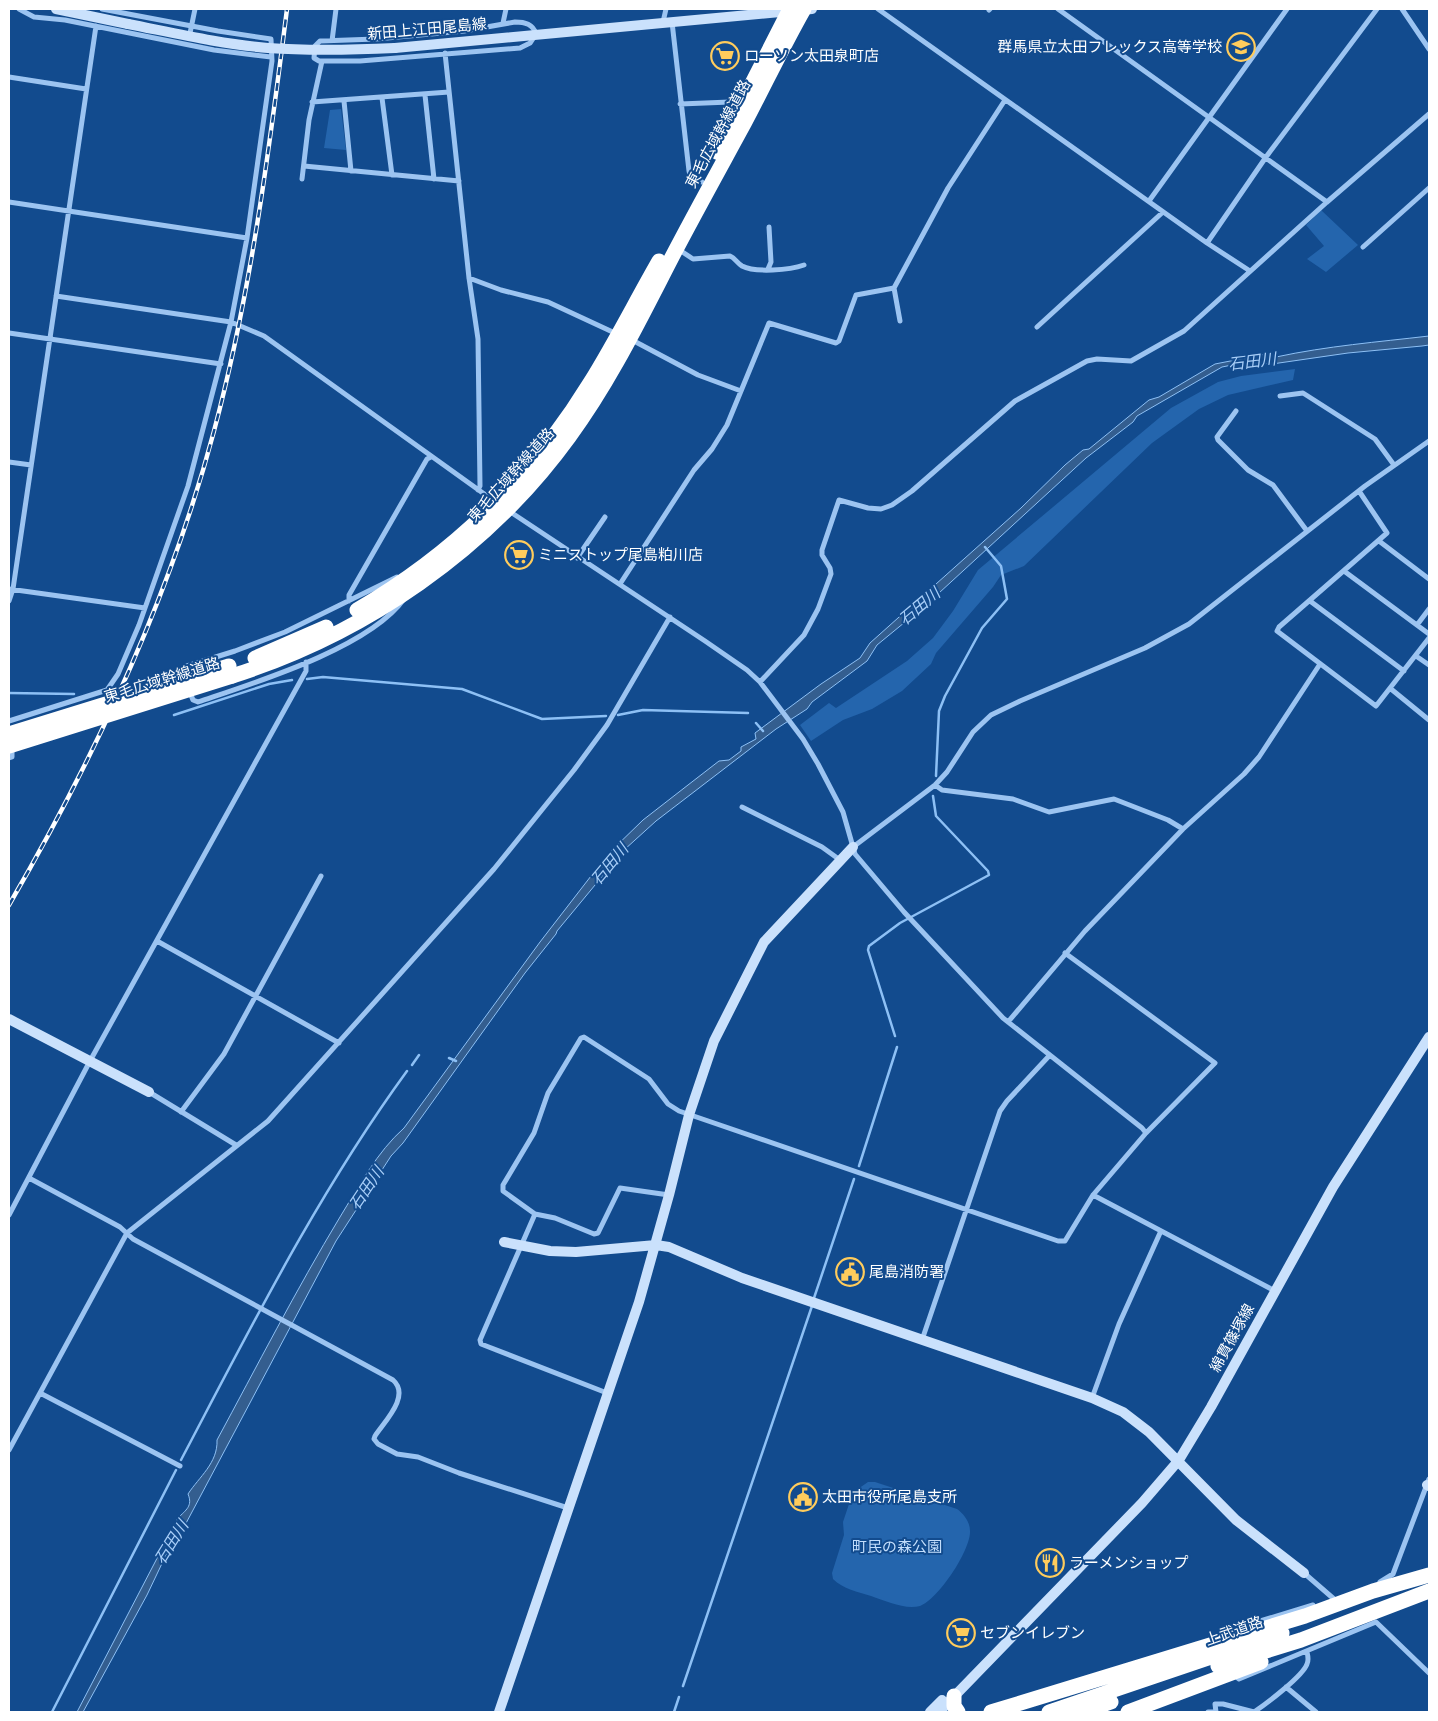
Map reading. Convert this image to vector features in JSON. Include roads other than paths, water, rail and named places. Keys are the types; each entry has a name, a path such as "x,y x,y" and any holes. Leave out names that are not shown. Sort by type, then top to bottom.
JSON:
{"highway":[{"name":"東毛広域幹線道路","path":"624,337 654,292 804,9"},
{"name":"東毛広域幹線道路","path":"9,734 308,648 380,608 459,539 502,507 569,438 591,405 789,10"},
{"name":"東毛広域幹線道路","path":"9,746 231,671"},
{"path":"991,1712 1429,1576"},
{"name":"上武道路","path":"1048,1712 1295,1629 1429,1576"},
{"name":"上武道路","path":"1082,1712 1301,1640 1429,1591"},
{"path":"1128,1712 1349,1626 1393,1605"},
{"path":"954,1696 954,1706 958,1712"},
{"path":"978,1712 1020,1703"}],"street":[{"path":"20,9 34,17 65,20 187,45 271,56"},
{"name":"新田上江田尾島線","path":"56,9 132,16 215,41 270,48 330,50 395,48 812,9"},
{"path":"9,721 110,688 130,648 188,486 221,364 247,238 271,56 271,39 132,16 102,9"},
{"path":"187,45 195,9"},
{"path":"332,41 336,9"},
{"path":"503,23 506,9"},
{"path":"666,9 690,175 702,182"},
{"path":"878,9 1250,272"},
{"path":"1058,9 1327,202"},
{"path":"1149,201 1287,9"},
{"path":"1207,243 1266,157 1377,9"},
{"path":"1402,9 1429,49"},
{"path":"503,23 528,24 534,29 536,34 533,40 525,46 497,50 360,61 314,58 316,43 332,41 464,31 503,23"},
{"path":"9,601 96,26"},
{"path":"445,53 480,371 477,453 480,486 478,490"},
{"path":"302,179 312,102 322,60"},
{"path":"9,77 86,89"},
{"path":"312,102 449,92"},
{"path":"425,95 434,179"},
{"path":"382,98 392,175"},
{"path":"900,321 894,288 948,188 1005,100"},
{"path":"344,101 351,171"},
{"path":"680,104 730,102"},
{"path":"760,682 804,634 830,583 830,568 822,555 822,550 839,500 868,508 881,509 892,505 912,491 965,442 1027,392 1087,361 1097,359 1122,362 1131,360 1184,331 1327,202 1429,114"},
{"path":"304,166 459,181"},
{"path":"1363,247 1429,188"},
{"path":"9,202 247,238"},
{"path":"1038,327 1163,212"},
{"path":"768,270 771,262 769,226"},
{"path":"677,248 693,259 730,256 743,266 768,270 804,266"},
{"path":"469,278 501,290 548,302 624,337 698,375 741,391"},
{"path":"620,584 694,470 712,449 727,425 769,323 836,343 839,342 856,295 894,288"},
{"path":"56,296 231,322 264,336 502,507 747,670 760,682 776,702 810,749 843,812 855,854 912,921 1008,1022 1146,1133"},
{"path":"9,333 221,364"},
{"path":"1280,396 1303,393 1375,439 1394,464"},
{"path":"1236,411 1217,437 1218,440 1248,470 1273,485 1307,531"},
{"path":"499,1712 656,1245 689,1115 714,1040 756,957 779,925 853,847 936,785 947,772 973,732 991,715 1145,648 1197,618 1394,464 1429,441"},
{"path":"349,601 349,595 354,586 427,459 431,457"},
{"path":"9,462 31,465"},
{"path":"1344,571 1429,636 1378,705 1374,705 1277,631 1279,627 1386,534 1387,529 1359,491"},
{"path":"577,558 605,517"},
{"path":"1379,541 1429,579"},
{"path":"395,578 413,581 394,613 353,640 306,662 198,702 193,700 184,674 184,669 188,666 236,652 285,632 349,601 395,578"},
{"path":"11,589 145,608"},
{"path":"1310,601 1404,671"},
{"path":"1417,625 1429,611"},
{"path":"9,1450 127,1233 268,1121 494,870 574,770 606,725 670,617"},
{"path":"1416,656 1429,666"},
{"path":"9,1215 90,1061 306,671 306,662"},
{"path":"1008,1022 1064,953 1183,829 1244,774 1259,757 1320,664"},
{"path":"1391,689 1429,720"},
{"path":"9,734 13,753 12,757 9,758"},
{"path":"936,785 942,790 1022,800 1049,812 1114,799 1168,820 1183,829"},
{"path":"742,807 822,847 840,860"},
{"path":"181,1112 224,1054 321,876"},
{"path":"157,940 339,1042"},
{"path":"669,1195 620,1188 598,1233 594,1234 555,1218 535,1214 503,1191 503,1184 534,1133 548,1093 581,1038 584,1037 645,1076 668,1104 689,1115 1063,1242 1093,1195 1146,1133 1215,1063 1064,953"},
{"path":"9,1019 149,1092 236,1145"},
{"name":"綿貫篠塚線","path":"939,1712 1013,1638 1023,1624 1142,1503 1179,1460 1211,1407 1332,1187 1429,1039"},
{"path":"922,1340 1000,1112 1049,1056"},
{"path":"29,1178 120,1226 133,1239 272,1316 383,1373 397,1383 400,1396 375,1436 374,1439 378,1444 398,1454 418,1457 460,1473 568,1508"},
{"path":"1093,1195 1275,1291"},
{"path":"535,1214 480,1340 481,1344 607,1393"},
{"path":"1092,1398 1119,1324 1160,1232"},
{"path":"504,1242 550,1251 576,1252 656,1245 678,1250 742,1278 1092,1398 1123,1412 1135,1420 1179,1460 1236,1520 1334,1599"},
{"path":"40,1393 180,1466"},
{"path":"1219,1642 1222,1634 1227,1631 1334,1599 1388,1578 1393,1574 1429,1483"},
{"path":"1232,1673 1239,1679 1376,1622 1429,1673"},
{"name":"綿貫篠塚線","path":"930,1712 1008,1634 1023,1624"},
{"path":"1208,1712 1216,1712 1215,1704 1224,1704 1254,1712 1286,1687 1307,1665 1307,1652"},
{"path":"1286,1687 1316,1712"}],"water":[{"name":"石田川","path":"1429,336 1429,345 1348,353 1272,364 1247,362 1222,367 1137,416 1133,422 1086,458 927,604 877,645 867,661 812,702 807,709 776,729 656,821 624,850 525,973 403,1143 391,1156 336,1241 184,1527 176,1534 147,1595 83,1712 77,1712 178,1518 188,1508 190,1502 188,1494 211,1463 217,1440 308,1272 361,1182 385,1148 404,1128 540,942 608,854 643,820 719,761 729,760 741,751 741,747 756,739 755,733 821,684 860,658 870,643 1021,508 1065,465 1083,450 1089,449 1149,400 1159,397 1215,364 1266,354 1276,357 1333,347"}],"waterway":[{"path":"936,776 939,711 945,696 982,628 1007,599 1001,566 985,547"},
{"path":"307,679 323,677 462,689 542,719 606,716"},
{"path":"174,715 269,684 292,680"},
{"path":"9,693 74,694"},
{"path":"618,715 643,710 748,713"},
{"path":"756,723 763,731"},
{"path":"895,1036 868,950 869,946 900,923 989,875 988,871 936,816 933,796"},
{"path":"859,1166 897,1047"},
{"path":"412,1065 419,1055"},
{"path":"449,1058 456,1061"},
{"path":"181,1460 287,1261 344,1165 407,1071"},
{"path":"813,1301 854,1179"},
{"path":"683,1686 812,1306"},
{"path":"52,1712 176,1470"},
{"path":"674,1712 679,1697"}],"railway":[{"path":"9,905 71,792 127,675 152,615 196,493 227,379 249,274 266,168 287,9"}],"place":[{"name":"群馬県立太田フレックス高等学校","path":"1241,47"},
{"name":"ローソン太田泉町店","path":"725,56"},
{"name":"ミニストップ尾島粕川店","path":"519,555"},
{"name":"尾島消防署","path":"850,1272"},
{"name":"太田市役所尾島支所","path":"803,1497"},
{"name":"ラーメンショップ","path":"1050,1563"},
{"name":"セブンイレブン","path":"961,1633"}],"park label":[{"name":"町民の森公園","path":"897,1547"}]}
